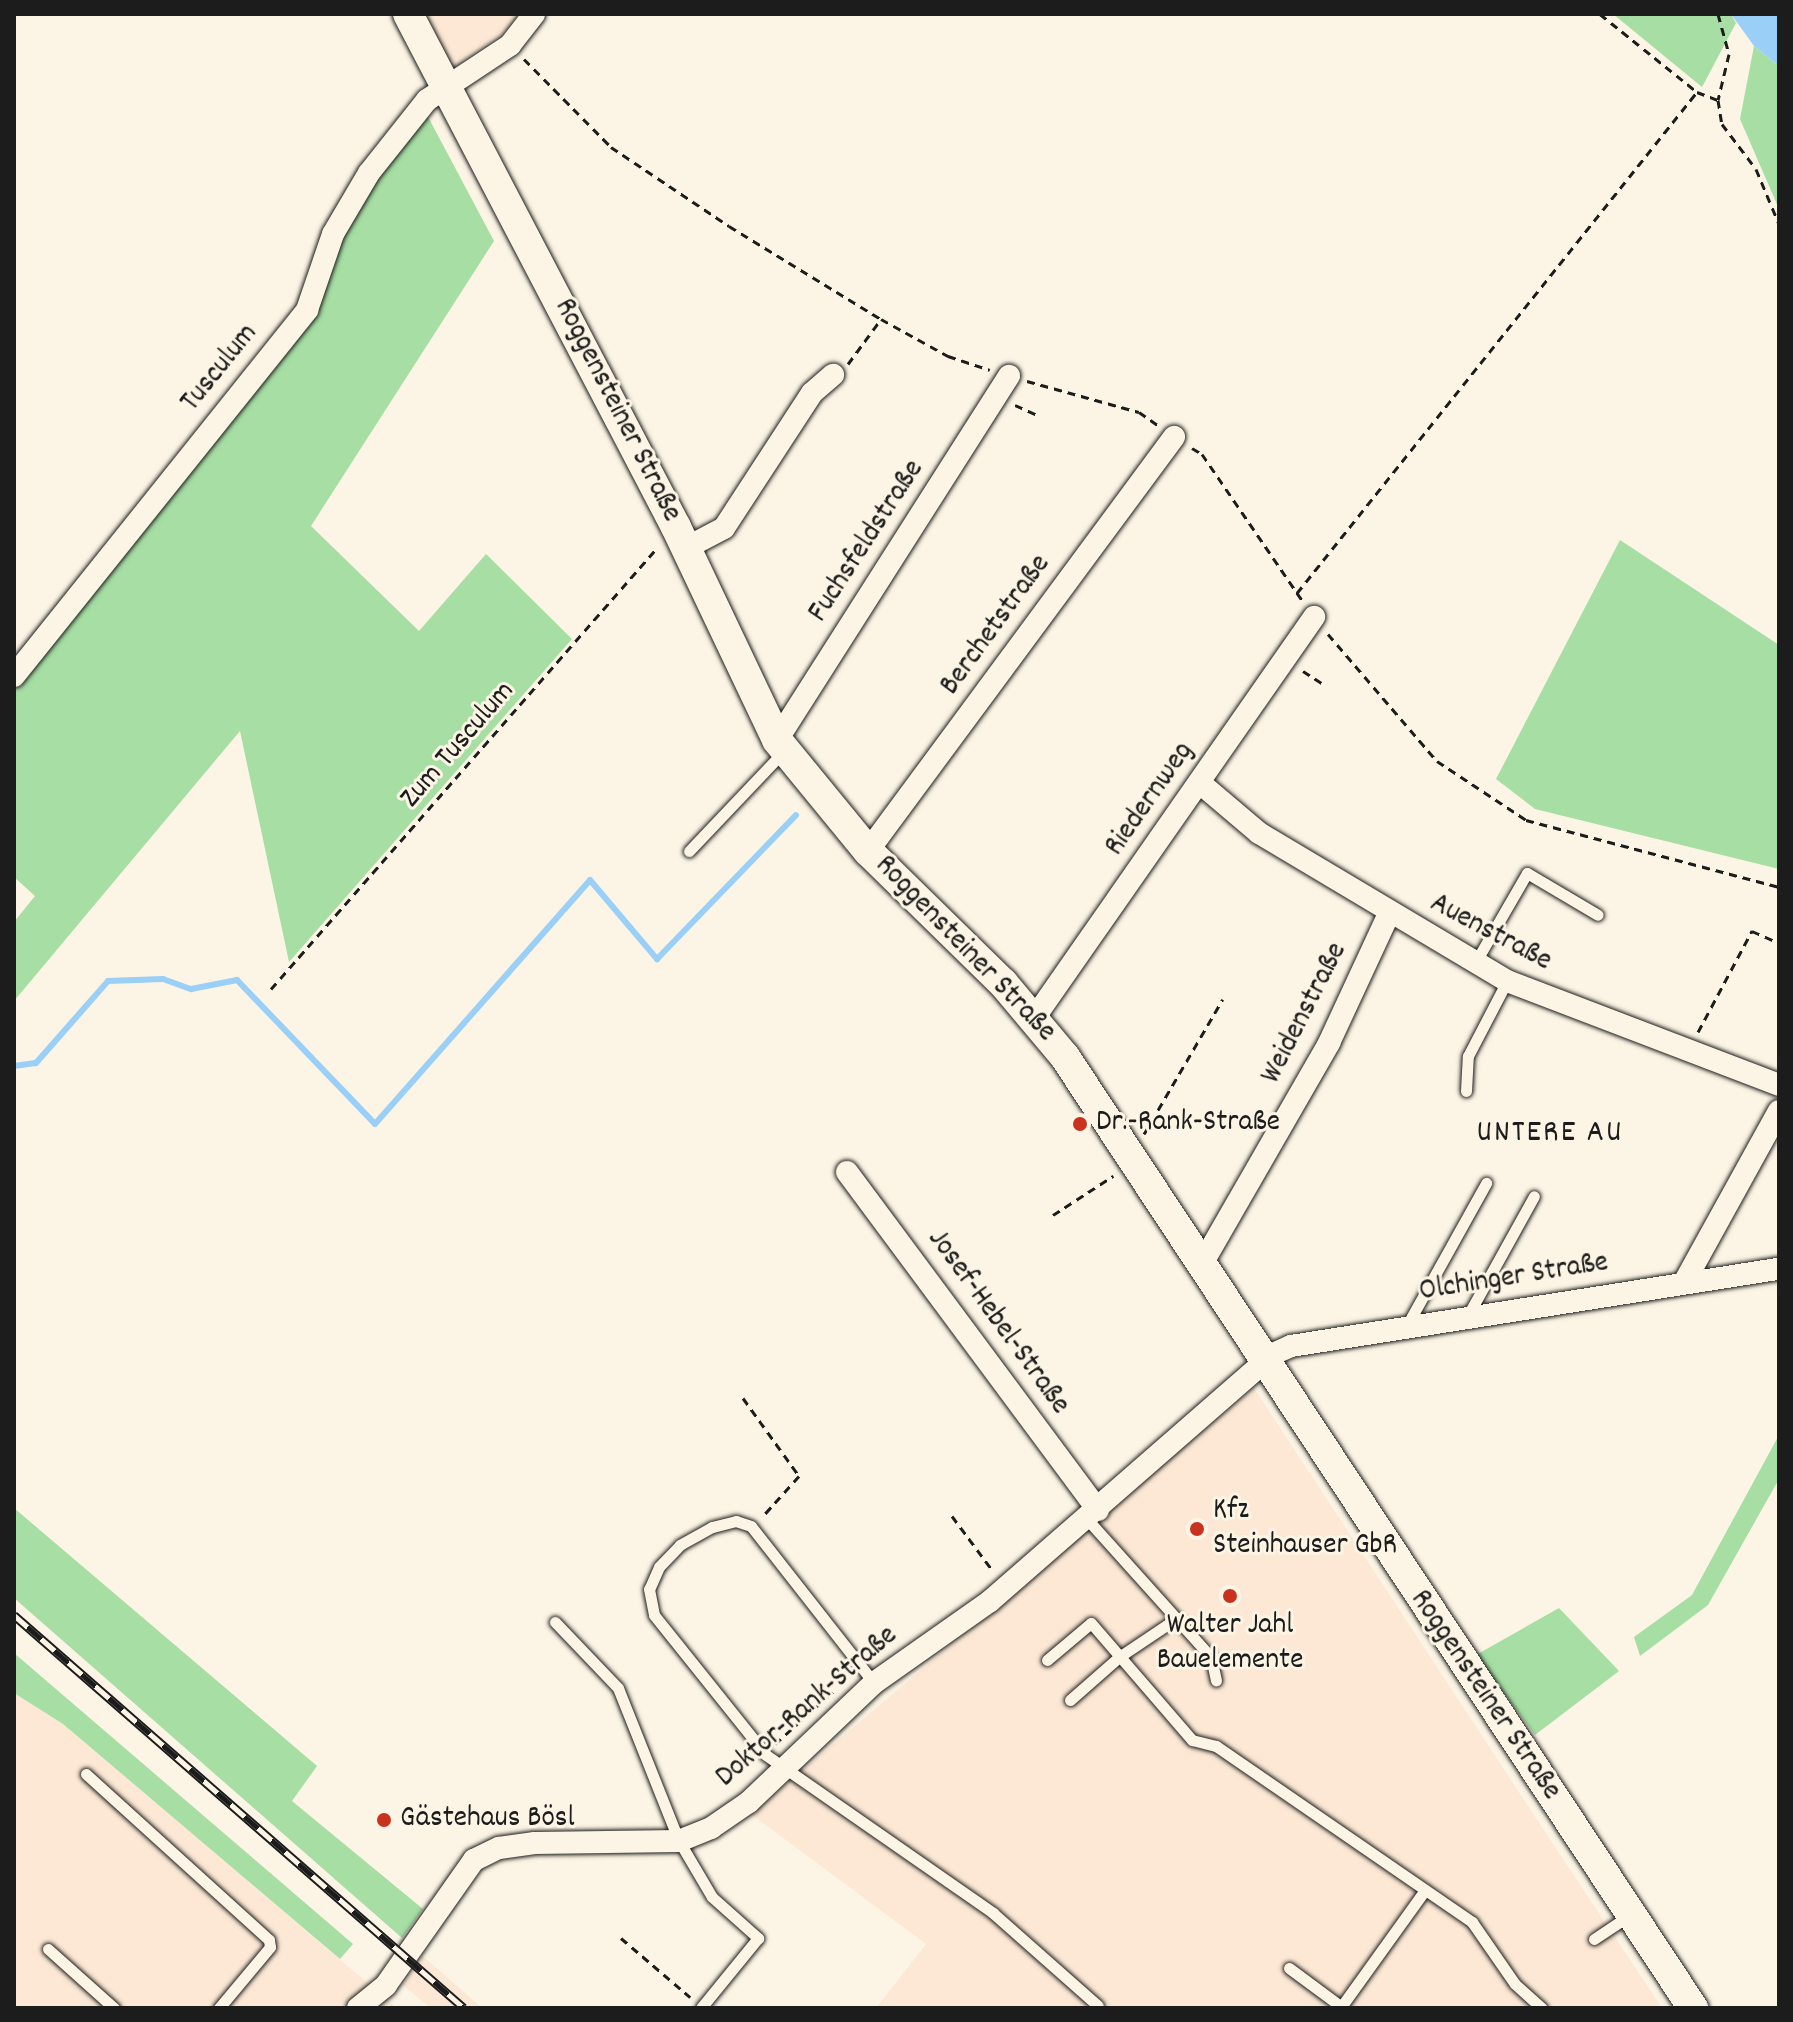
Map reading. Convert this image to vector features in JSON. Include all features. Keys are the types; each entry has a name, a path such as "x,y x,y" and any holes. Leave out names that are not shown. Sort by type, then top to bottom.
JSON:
{"street":[{"name":"Roggensteiner Straße","path":"408,14 681,538 781,745 868,851 1035,1017 1128,1162 1202,1264 1693,2008"},
{"path":"447,85 510,45 534,14"},
{"name":"Tusculum","path":"14,676 307,310 333,234 369,173 431,95 447,85"},
{"path":"681,538 724,528 812,393 833,375"},
{"name":"Fuchsfeldstraße","path":"781,745 1009,376"},
{"name":"Berchetstraße","path":"868,851 1174,437"},
{"name":"Riedernweg","path":"1035,1017 1314,617"},
{"name":"Auenstraße","path":"1200,783 1259,833 1389,914 1507,981 1779,1085"},
{"name":"Weidenstraße","path":"1202,1264 1329,1043 1389,914"},
{"path":"1685,1281 1779,1111"},
{"name":"Josef-Hebel-Straße","path":"847,1172 1093,1515"},
{"name":"Olchinger Straße","path":"1264,1361 1291,1346 1685,1281 1779,1269"},
{"name":"Doktor-Rank-Straße","path":"358,2008 400,1967 438,1923 463,1872 499,1848 679,1841 711,1828 749,1802 781,1767 874,1683 989,1602 1093,1515 1264,1361"}],"lane":[{"path":"689,851 781,745"},
{"path":"1475,963 1527,873 1598,915"},
{"path":"1466,1091 1468,1056 1507,981"},
{"path":"1406,1327 1486,1183"},
{"path":"1467,1317 1534,1196"},
{"path":"1093,1515 1211,1657 1216,1680"},
{"path":"874,1683 751,1526 736,1521 712,1527 680,1545 659,1567 649,1589 654,1615 766,1755 993,1913 1098,2006"},
{"path":"1070,1700 1119,1657 1177,1618"},
{"path":"555,1622 618,1688 679,1841 712,1897 758,1938 702,2008"},
{"path":"1047,1660 1091,1623 1192,1740 1216,1746 1423,1893 1472,1922 1515,1984 1542,2008"},
{"path":"86,1774 269,1940 270,1947 219,2008"},
{"path":"1289,1968 1342,2008 1423,1893"},
{"path":"1594,1939 1631,1914"},
{"path":"48,1949 114,2008"}],"path":[{"path":"1600,14 1697,92 1718,100"},
{"path":"1718,14 1729,54 1718,100 1722,124 1756,169 1779,224"},
{"path":"510,45 611,147 881,319 948,356 1139,412 1202,454 1314,617 1437,761 1526,820 1779,887"},
{"path":"1297,593 1697,92"},
{"path":"833,375 856,358 881,319"},
{"path":"997,396 1037,415"},
{"name":"Zum Tusculum","path":"271,989 681,538"},
{"path":"1284,660 1323,684"},
{"path":"1688,1052 1752,931 1779,943"},
{"path":"1053,1215 1128,1162 1223,999"},
{"path":"743,1398 799,1476 786,1496 751,1526"},
{"path":"952,1516 998,1578"},
{"path":"621,1938 702,2008"}],"shaded area":[{"path":"423,14 519,14 502,34 452,68"},
{"path":"1254,1388 1662,2008 876,2008 926,1944 751,1814"},
{"path":"14,1693 63,1724 397,2008 14,2008"},
{"path":"423,1956 482,2008 430,2008 403,1985"}],"green space":[{"path":"1613,14 1731,14 1736,23 1702,87"},
{"path":"1754,46 1779,66 1779,209 1740,119"},
{"path":"426,113 494,241 311,526 419,631 486,554 572,639 289,962 240,731 14,1001 14,922 35,896 14,877 14,687 313,313 339,237 375,177"},
{"path":"1620,540 1779,645 1779,869 1535,809 1496,779"},
{"path":"1779,1435 1779,1479 1708,1605 1640,1656 1634,1637 1692,1595"},
{"path":"14,1508 317,1766 292,1801 423,1909 402,1938 14,1598"},
{"path":"1559,1608 1619,1671 1535,1735 1476,1655"},
{"path":"14,1653 353,1944 340,1959 63,1724 14,1693"}],"water":[{"path":"1731,14 1779,14 1779,66 1754,46"}],"waterway":[{"path":"14,1066 36,1063 108,981 163,979 191,989 237,980 375,1124 590,880 657,959 796,815"}],"railway":[{"path":"14,1615 464,2008"}],"place":[{"name":"Dr.-Rank-Straße","path":"1080,1124"},
{"name":"Kfz Steinhauser GbR","path":"1197,1529"},
{"name":"Walter Jahl Bauelemente","path":"1230,1596"},
{"name":"Gästehaus Bösl","path":"384,1820"}],"district":[{"name":"UNTERE AU","path":"1550,1134"}]}
